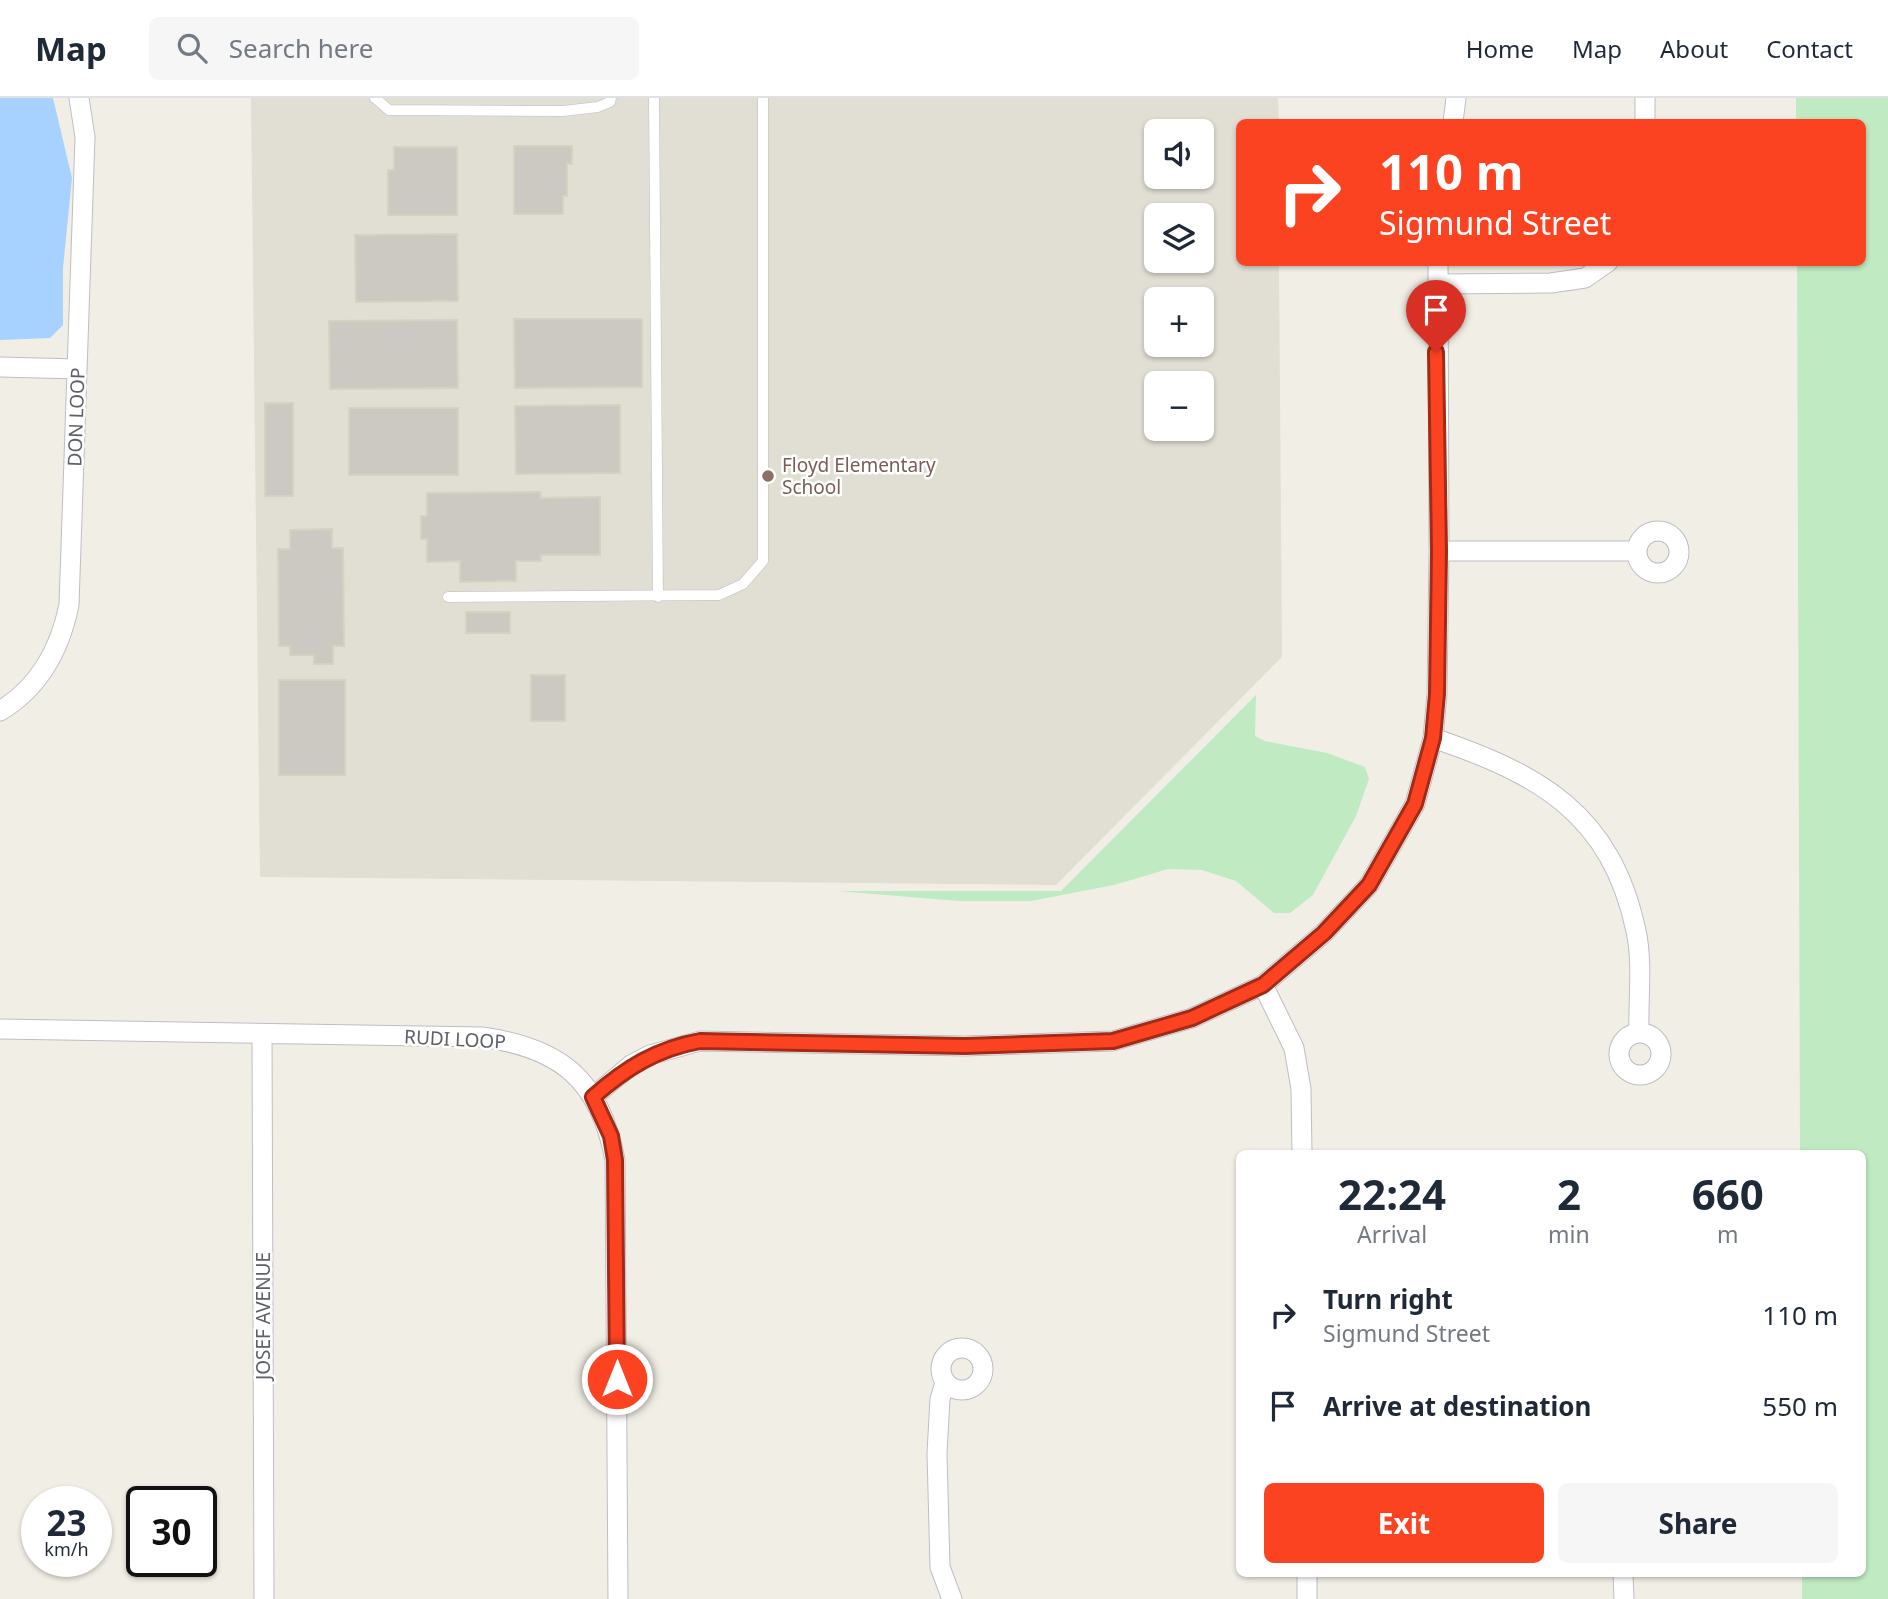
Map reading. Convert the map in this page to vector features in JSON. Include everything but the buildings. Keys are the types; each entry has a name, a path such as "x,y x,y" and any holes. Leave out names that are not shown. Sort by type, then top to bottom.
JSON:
{"street":[{"name":"DON LOOP","path":"0,711 28,689 42,673 64,629 69,605 85,137 79,98"},
{"path":"1453,119 1456,98"},
{"path":"1645,98 1645,119"},
{"path":"593,1097 624,1071 650,1055 700,1041 965,1046 1113,1041 1192,1018 1263,985 1324,933 1369,885 1415,804 1433,738 1437,694 1439,551 1438,266"},
{"path":"1438,284 1551,283 1585,278 1602,266"},
{"path":"0,366 77,369"},
{"path":"1439,551 1637,551"},
{"path":"1433,738 1490,758 1544,786 1584,820 1592,831 1615,865 1637,933 1639,1032"},
{"path":"1263,985 1294,1048 1301,1089 1302,1150"},
{"name":"RUDI LOOP","path":"0,1029 482,1037 520,1042 545,1053 566,1067 593,1097 611,1136 615,1160 618,1599"},
{"name":"JOSEF AVENUE","path":"262,1034 264,1599"},
{"path":"945,1383 940,1399 936,1453 940,1567 952,1599"},
{"path":"1307,1577 1307,1599"},
{"path":"1623,1577 1623,1599"}],"lane":[{"path":"375,98 389,110 563,111 598,107 610,102 611,98"},
{"path":"654,98 658,597"},
{"path":"448,597 719,595 743,584 762,561 762,98"}],"shaded area":[{"name":"Floyd Elementary School","path":"251,98 1278,98 1279,119 1236,119 1236,266 1279,266 1282,657 1056,885 260,877"}],"green space":[{"path":"1796,98 1888,98 1888,1599 1802,1599 1802,1577 1866,1577 1866,1150 1800,1150 1797,266 1866,266 1866,119 1796,119"},
{"path":"1256,695 1255,736 1265,741 1327,753 1365,767 1369,779 1356,816 1313,895 1290,913 1274,913 1236,881 1202,870 1168,869 1114,885 1031,901 959,901 837,891 1061,891"}],"water":[{"path":"0,98 53,98 72,178 63,268 63,325 50,338 0,340"}],"place":[{"name":"Floyd Elementary School","path":"768,476"}],"route":[{"path":"617,1379 615,1160 611,1136 593,1097 631,1066 673,1046 700,1041 965,1046 1113,1041 1192,1018 1263,985 1324,933 1369,885 1415,804 1433,738 1437,694 1439,551 1436,352"}]}
